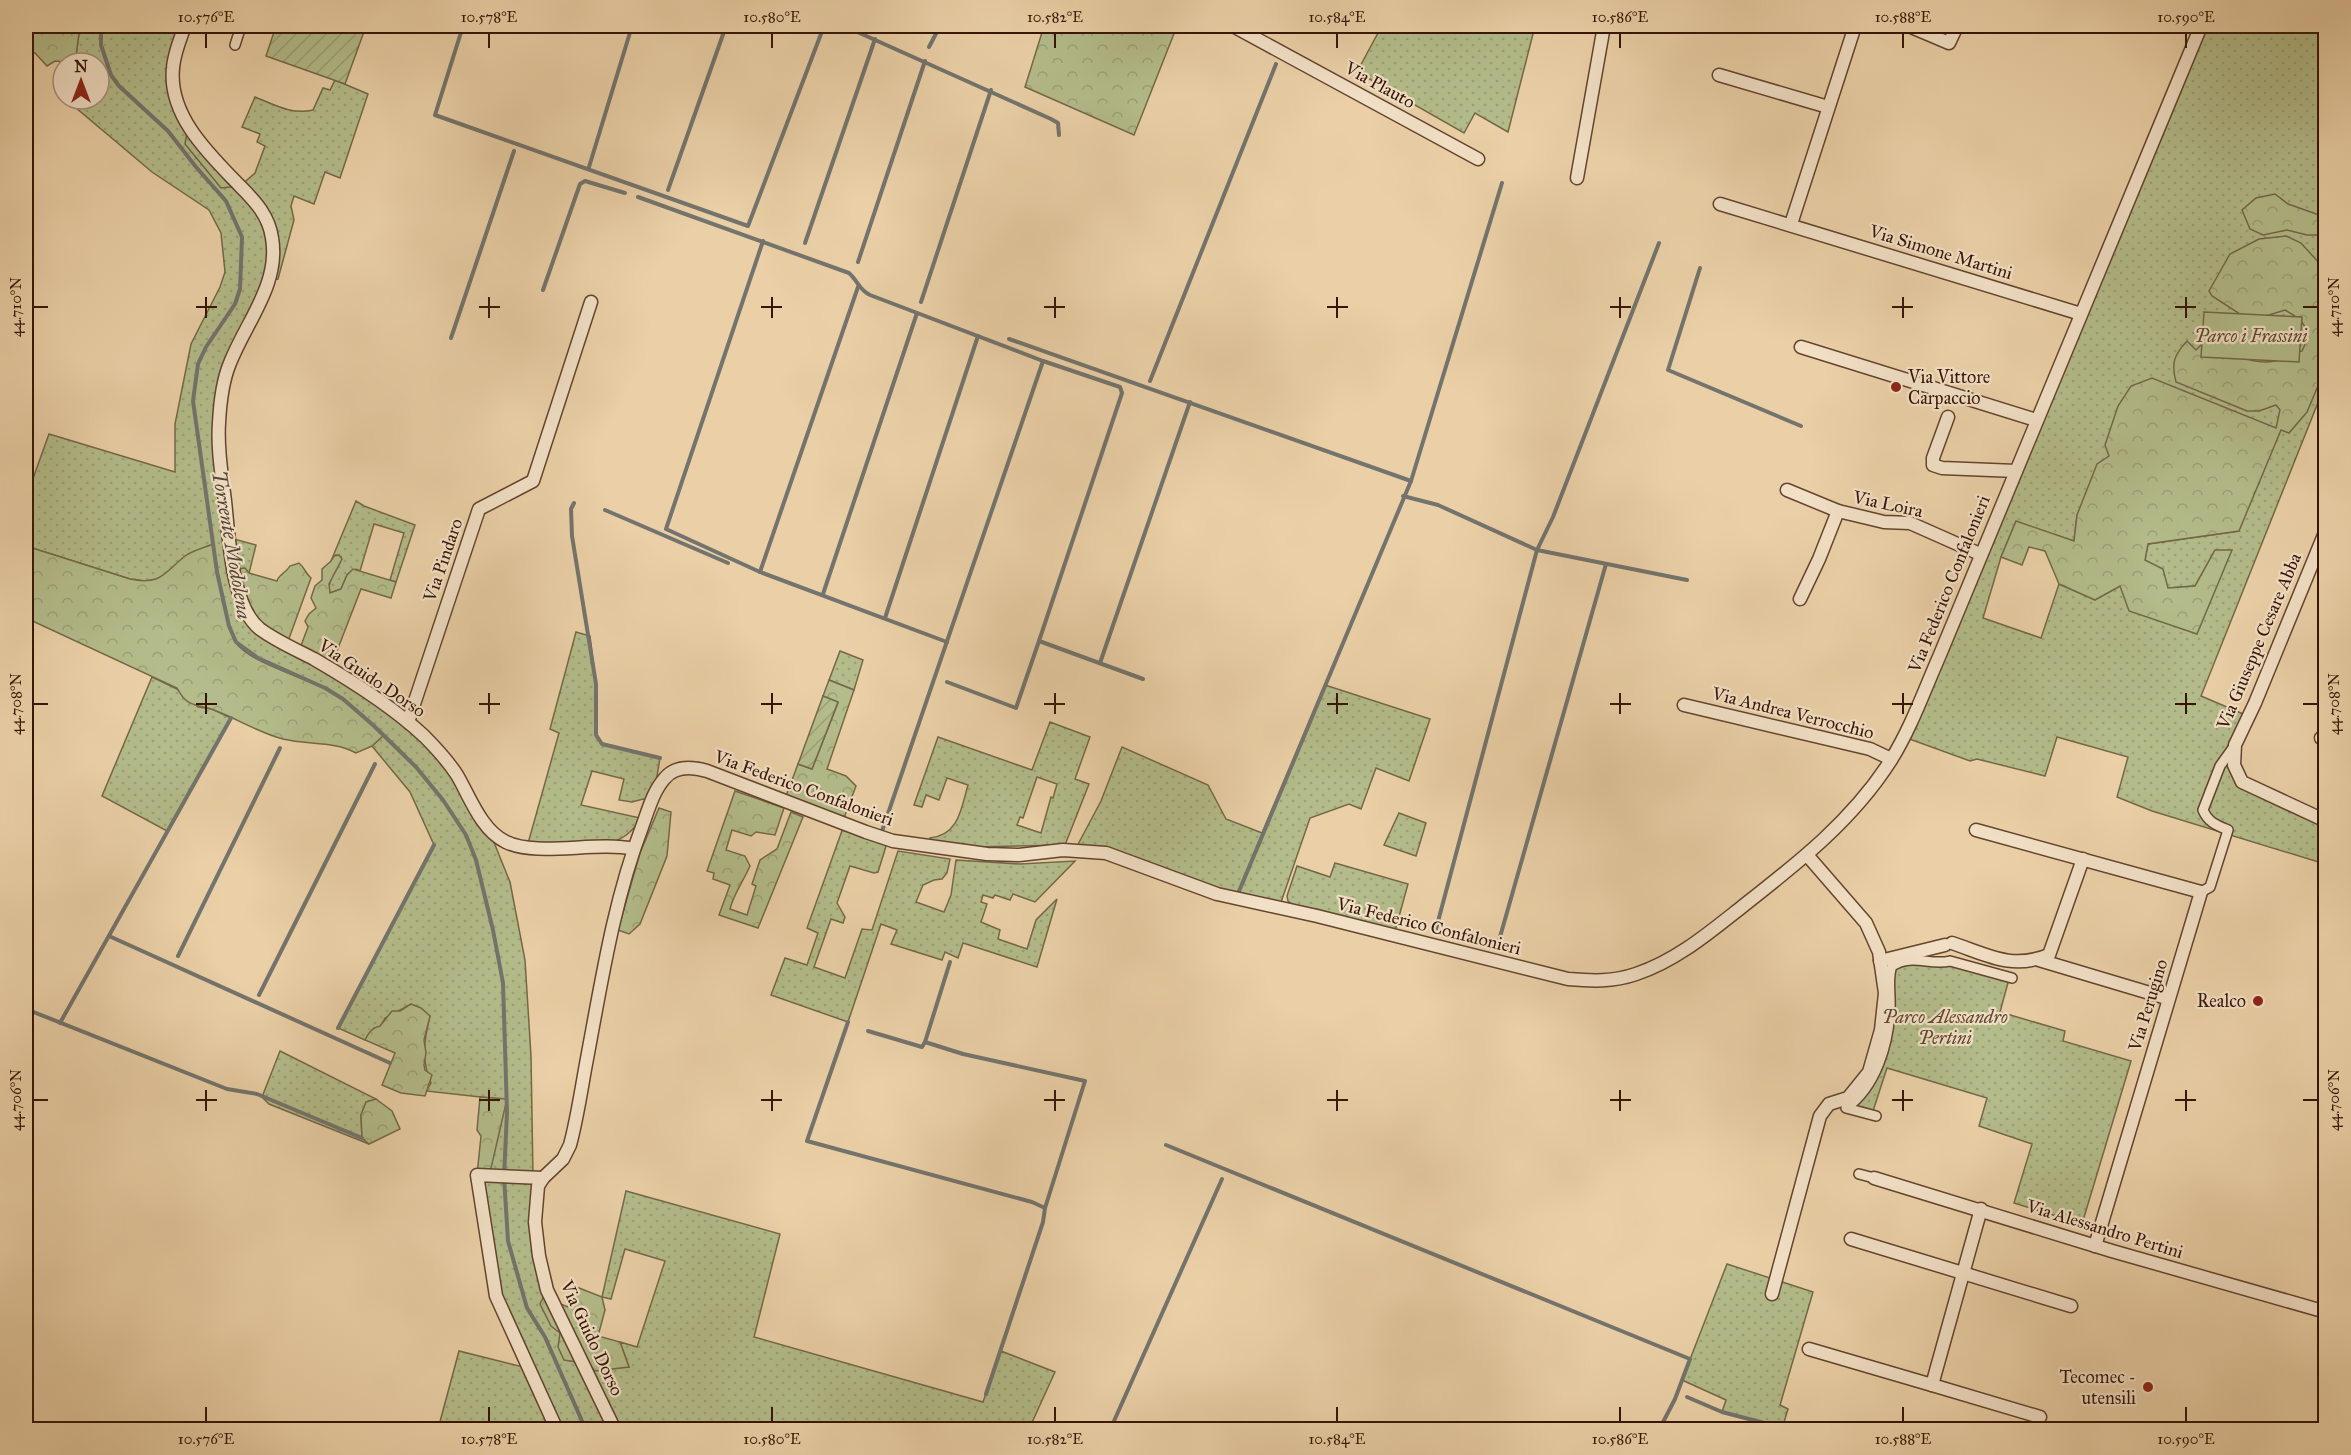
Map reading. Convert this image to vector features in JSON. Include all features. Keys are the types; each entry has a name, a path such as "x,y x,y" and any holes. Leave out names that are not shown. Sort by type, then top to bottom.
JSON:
{"street":[{"name":"Via Guido Dorso","path":"185,26 173,69 173,83 178,105 188,126 265,216 274,246 270,280 229,363 220,405 218,428 234,566 247,612 260,629 340,674 408,722 448,762 489,830 503,841 522,847 603,846 634,849"},
{"path":"235,45 241,26"},
{"name":"Via Plauto","path":"1233,26 1478,159"},
{"path":"1577,178 1604,26"},
{"path":"1791,224 1855,26"},
{"path":"1909,26 1949,43 1957,26"},
{"name":"Via Federico Confalonieri","path":"634,849 653,797 665,777 679,769 697,768 893,841 987,854 1019,855 1063,850 1106,853 1217,894 1317,916 1544,974 1594,981 1635,975 1674,957 1723,922 1807,855 1852,811 1904,738 2201,26"},
{"path":"1719,75 1828,107"},
{"name":"Via Simone Martini","path":"1720,204 2080,314"},
{"name":"Via Pindaro","path":"408,722 479,509 533,481 591,302"},
{"path":"1801,347 2036,420"},
{"name":"Via Federico Confalonieri","path":"1948,417 1933,458 1933,465 1942,468 2016,471"},
{"name":"Via Loira","path":"1787,490 1838,511 1884,522 1910,523 1980,554"},
{"path":"1800,598 1819,559 1838,511"},
{"name":"Via Giuseppe Cesare Abba","path":"2325,530 2255,703 2235,745 2234,765 2242,782 2325,821"},
{"name":"Via Andrea Verrocchio","path":"1684,705 1870,749 1891,759"},
{"path":"1977,830 2201,892 2210,887 2228,830 2215,825 2206,818 2203,810 2220,766 2235,745"},
{"path":"557,1430 496,1296 477,1175 543,1178 563,1159 574,1130 608,948 634,849"},
{"path":"1772,1294 1820,1116 1829,1104 1848,1098 1869,1072 1881,1029 1885,993 1879,952 1866,923 1807,855"},
{"path":"2039,960 2049,955 2083,859"},
{"name":"Via Perugino","path":"2095,1246 2201,892"},
{"name":"Via Perugino","path":"1880,961 1948,944 2009,962 2039,960 2163,997"},
{"path":"1876,1116 1846,1108 1867,1088 1887,1038 1890,1011 1889,973 1892,966 1922,959 1940,963 1950,961 2012,978"},
{"path":"1859,1174 1874,1178"},
{"name":"Via Guido Dorso","path":"543,1178 538,1186 535,1222 539,1256 547,1290 615,1430"},
{"name":"Via Alessandro Pertini","path":"1874,1178 1981,1209 2095,1246 2325,1312"},
{"path":"1932,1385 1981,1209"},
{"path":"1851,1239 2071,1306"},
{"path":"1809,1348 2040,1417"}],"green space":[{"path":"26,26 80,26 77,51 51,51 51,64 47,66 35,53 26,50"},
{"path":"80,26 185,26 175,54 181,113 240,186 255,173 265,146 257,142 260,134 242,127 255,97 284,108 305,111 313,110 323,88 330,90 335,80 368,94 340,178 325,172 314,204 294,196 291,206 294,220 278,279 270,280 220,405 230,538 256,545 249,573 247,612 340,674 424,737 489,830 510,882 525,960 531,1056 533,1177 551,1325 561,1333 629,1367 620,1342 637,1347 665,1261 625,1249 611,1299 602,1297 626,1191 780,1234 754,1337 983,1402 1001,1351 1055,1372 1029,1429 438,1429 459,1351 527,1368 496,1296 477,1175 507,1100 426,1091 431,1083 424,1050 430,1016 411,1004 385,1018 380,1027 374,1028 365,1040 338,1028 434,845 410,792 372,746 383,735 356,710 326,689 253,657 236,643 225,611 213,545 158,579 145,581 130,579 26,546 26,498 49,434 175,472 175,424 191,344 220,287 225,272 221,233 209,210 152,172 80,111 111,111 111,51 77,51"},
{"path":"276,26 366,26 345,84 266,56"},
{"path":"1044,26 1177,26 1134,135 1025,87"},
{"path":"1376,26 1535,26 1508,132 1475,113 1464,133 1357,72 1379,31"},
{"name":"Parco i Frassini","path":"2201,26 2320,26 2326,79 2325,385 2201,696 2248,716 2235,745 2242,782 2325,821 2325,864 2152,811 2117,797 2128,757 2057,737 2045,776 1977,759 1970,761 1904,737","holes":["2109,456 2239,531 2148,544 2145,560 2168,588 2195,586 2215,550 2197,633 2120,586 2095,600 2059,584 2041,638 1983,618 2001,557 2016,522 2074,541 2077,515"]},
{"path":"188,126 240,186 221,188 185,144"},
{"path":"2275,194 2288,204 2325,217 2325,235 2307,235 2287,230 2263,235 2250,229 2242,210 2256,198"},
{"path":"2286,236 2301,243 2321,265 2325,264 2325,369 2307,412 2289,433 2281,430 2239,531 2148,544 2145,560 2163,569 2168,588 2195,586 2215,550 2232,550 2197,634 2129,611 2120,586 2095,600 2059,584 2045,551 2029,547 2022,565 2001,557 2016,521 2074,541 2077,515 2097,464 2109,456 2105,445 2118,406 2131,386 2152,378 2276,428 2280,410 2276,405 2259,411 2247,411 2176,382 2174,364 2176,355 2187,341 2196,350 2207,339 2239,356 2266,362 2279,360 2302,351 2307,337 2305,326 2292,314 2285,310 2256,319 2246,318 2212,296 2209,291 2230,254 2259,239"},
{"name":"Parco i Frassini","path":"2204,312 2302,317 2299,362 2201,357"},
{"path":"356,501 415,525 396,582 390,580 404,533 374,524 360,571 356,569 347,575 341,589 330,593 331,580 341,557 336,555 331,561"},
{"path":"213,544 225,611 236,643 253,657 316,684 349,704 384,735 372,746 356,753 330,745 292,741 265,733 214,710 193,704 181,695 177,688 26,618 26,546 130,579 149,581 162,576 188,554"},
{"path":"339,555 342,559 329,584 330,593 341,589 347,575 353,569 396,582 391,598 361,589 330,669 299,651 308,627 305,621 316,608 311,598 315,586 322,580 322,569 334,556"},
{"path":"299,563 311,578 287,644 260,629 235,575 239,569 245,568 249,573 277,581 290,566"},
{"path":"576,632 590,636 596,684 597,735 602,744 660,758 656,782 647,801 643,799 632,802 619,800 624,779 592,771 581,805 640,818 632,830 620,839 590,847 527,847 559,733 550,729"},
{"path":"840,651 863,660 854,690 829,680"},
{"path":"152,677 177,689 198,707 212,709 231,718 167,831 102,796"},
{"path":"829,680 854,690 827,769 846,776 856,786 844,818 786,796 798,764 812,769 838,703 823,696"},
{"path":"1325,685 1430,719 1409,781 1376,768 1361,809 1349,804 1310,818 1279,908 1075,850 1101,801 1122,747 1208,785 1226,819 1262,833"},
{"path":"823,696 838,702 812,769 798,764"},
{"path":"1050,722 1090,737 1075,779 1089,784 1065,845 972,847 930,841 930,838 940,836 953,826 961,812 968,785 947,778 939,800 926,795 922,807 914,805 938,737 1032,770","holes":["1037,777 1057,784 1041,833 1017,825 1020,817 1023,818"]},
{"path":"735,791 784,808 775,835 756,832 751,836 732,830 726,850 745,856 750,866 730,909 747,915 756,886 752,884 760,860 777,849 791,812 803,817 758,928 719,915 730,885 713,879 714,873 707,871"},
{"path":"659,808 671,812 667,856 640,924 629,934 618,930 640,853"},
{"path":"1399,813 1426,823 1416,856 1384,845"},
{"path":"843,828 887,843 878,872 874,873 850,866 837,903 845,917 843,923 831,919 814,967 845,978 862,929 872,930 898,851 950,859 947,873 942,879 923,885 916,902 944,912 951,895 956,860 1020,864 1075,861 1035,902 1013,894 1010,900 995,895 993,898 983,895 981,902 987,904 981,922 1000,930 998,939 1027,949 1036,920 1057,899 1037,967 963,943 958,958 945,952 942,960 891,944 897,930 881,924 848,1022 771,995 785,958 807,965 818,933 807,928"},
{"path":"1335,863 1408,884 1395,931 1293,905 1288,901 1287,896 1297,866 1330,877"},
{"name":"Parco Alessandro Pertini","path":"1951,963 2009,979 2000,1012 2065,1031 2063,1041 2131,1061 2082,1224 2014,1203 2032,1144 1979,1126 1987,1098 1887,1068 1872,1114 1847,1108 1858,1101 1889,974 1901,964"},
{"path":"411,1004 421,1008 430,1016 424,1040 426,1053 424,1065 425,1070 432,1075 425,1096 401,1093 382,1085 395,1053 365,1040 392,1011 400,1011"},
{"path":"280,1051 376,1099 366,1102 361,1115 362,1138 369,1144 269,1104 262,1097"},
{"path":"480,1097 507,1099 489,1177 477,1175 481,1136 477,1130"},
{"path":"376,1099 392,1111 400,1129 369,1144 362,1138 361,1115 366,1102"},
{"path":"1727,1264 1813,1292 1780,1405 1788,1409 1782,1429 1722,1412 1726,1400 1682,1380"},
{"path":"574,1286 602,1297 605,1310 598,1336 620,1342 629,1367 595,1371 583,1363 564,1360 558,1347 560,1333 551,1326 540,1304 547,1290 558,1303 568,1307"}],"waterway":[{"name":"Torrente Modolena","path":"101,26 101,45 111,75 119,86 168,131 226,201 242,237 240,289 235,304 206,347 198,364 193,401 217,572 229,626 236,642 258,658 325,688 343,699 373,725 416,767 443,800 466,835 476,860 503,983 507,1112 504,1177 508,1241 527,1308 545,1337 586,1430"},
{"path":"463,26 435,115 748,226 824,26"},
{"path":"589,167 632,26"},
{"path":"668,190 726,26"},
{"path":"844,26 1051,119 1058,123 1059,135"},
{"path":"929,47 940,26"},
{"path":"805,243 875,39"},
{"path":"858,262 925,61"},
{"path":"1150,381 1276,64"},
{"path":"921,302 991,90"},
{"path":"451,338 514,151"},
{"path":"543,290 580,184 585,181 625,193"},
{"path":"1237,896 1411,481 1502,183"},
{"path":"638,197 849,273 863,291 870,295 1043,361 1120,387 1122,393 1039,641 1143,679"},
{"path":"763,241 666,529 760,572 947,642"},
{"path":"1403,496 1438,505 1537,550 1553,517 1659,243"},
{"path":"1700,268 1668,370 1801,426"},
{"path":"760,572 858,287"},
{"path":"823,594 917,313"},
{"path":"885,618 978,336"},
{"path":"1009,339 1411,481"},
{"path":"881,834 1043,361"},
{"path":"1100,663 1190,402"},
{"path":"574,503 571,509 572,536 596,684 596,735 602,744 660,758"},
{"path":"605,510 728,563"},
{"path":"1436,929 1537,550 1687,580"},
{"path":"1498,944 1606,564"},
{"path":"947,682 1016,708 1039,641"},
{"path":"60,1023 231,718"},
{"path":"178,956 280,748"},
{"path":"259,995 375,764"},
{"path":"338,1028 434,845"},
{"path":"109,936 390,1063"},
{"path":"950,962 925,1042 963,1054 1085,1081 1045,1208 1043,1222 986,1394"},
{"path":"26,1009 227,1089 257,1094 362,1138"},
{"path":"848,1022 807,1141 1032,1202 1045,1208"},
{"path":"868,1031 922,1047 925,1042"},
{"path":"1166,1145 1690,1359 1675,1399 1659,1430"},
{"path":"1110,1430 1222,1179"},
{"path":"1687,1397 1722,1412 1772,1425"}],"place":[{"name":"Via Vittore Carpaccio","path":"1896,387"},
{"name":"Realco","path":"2258,1001"},
{"name":"Tecomec - utensili","path":"2148,1387"}]}
